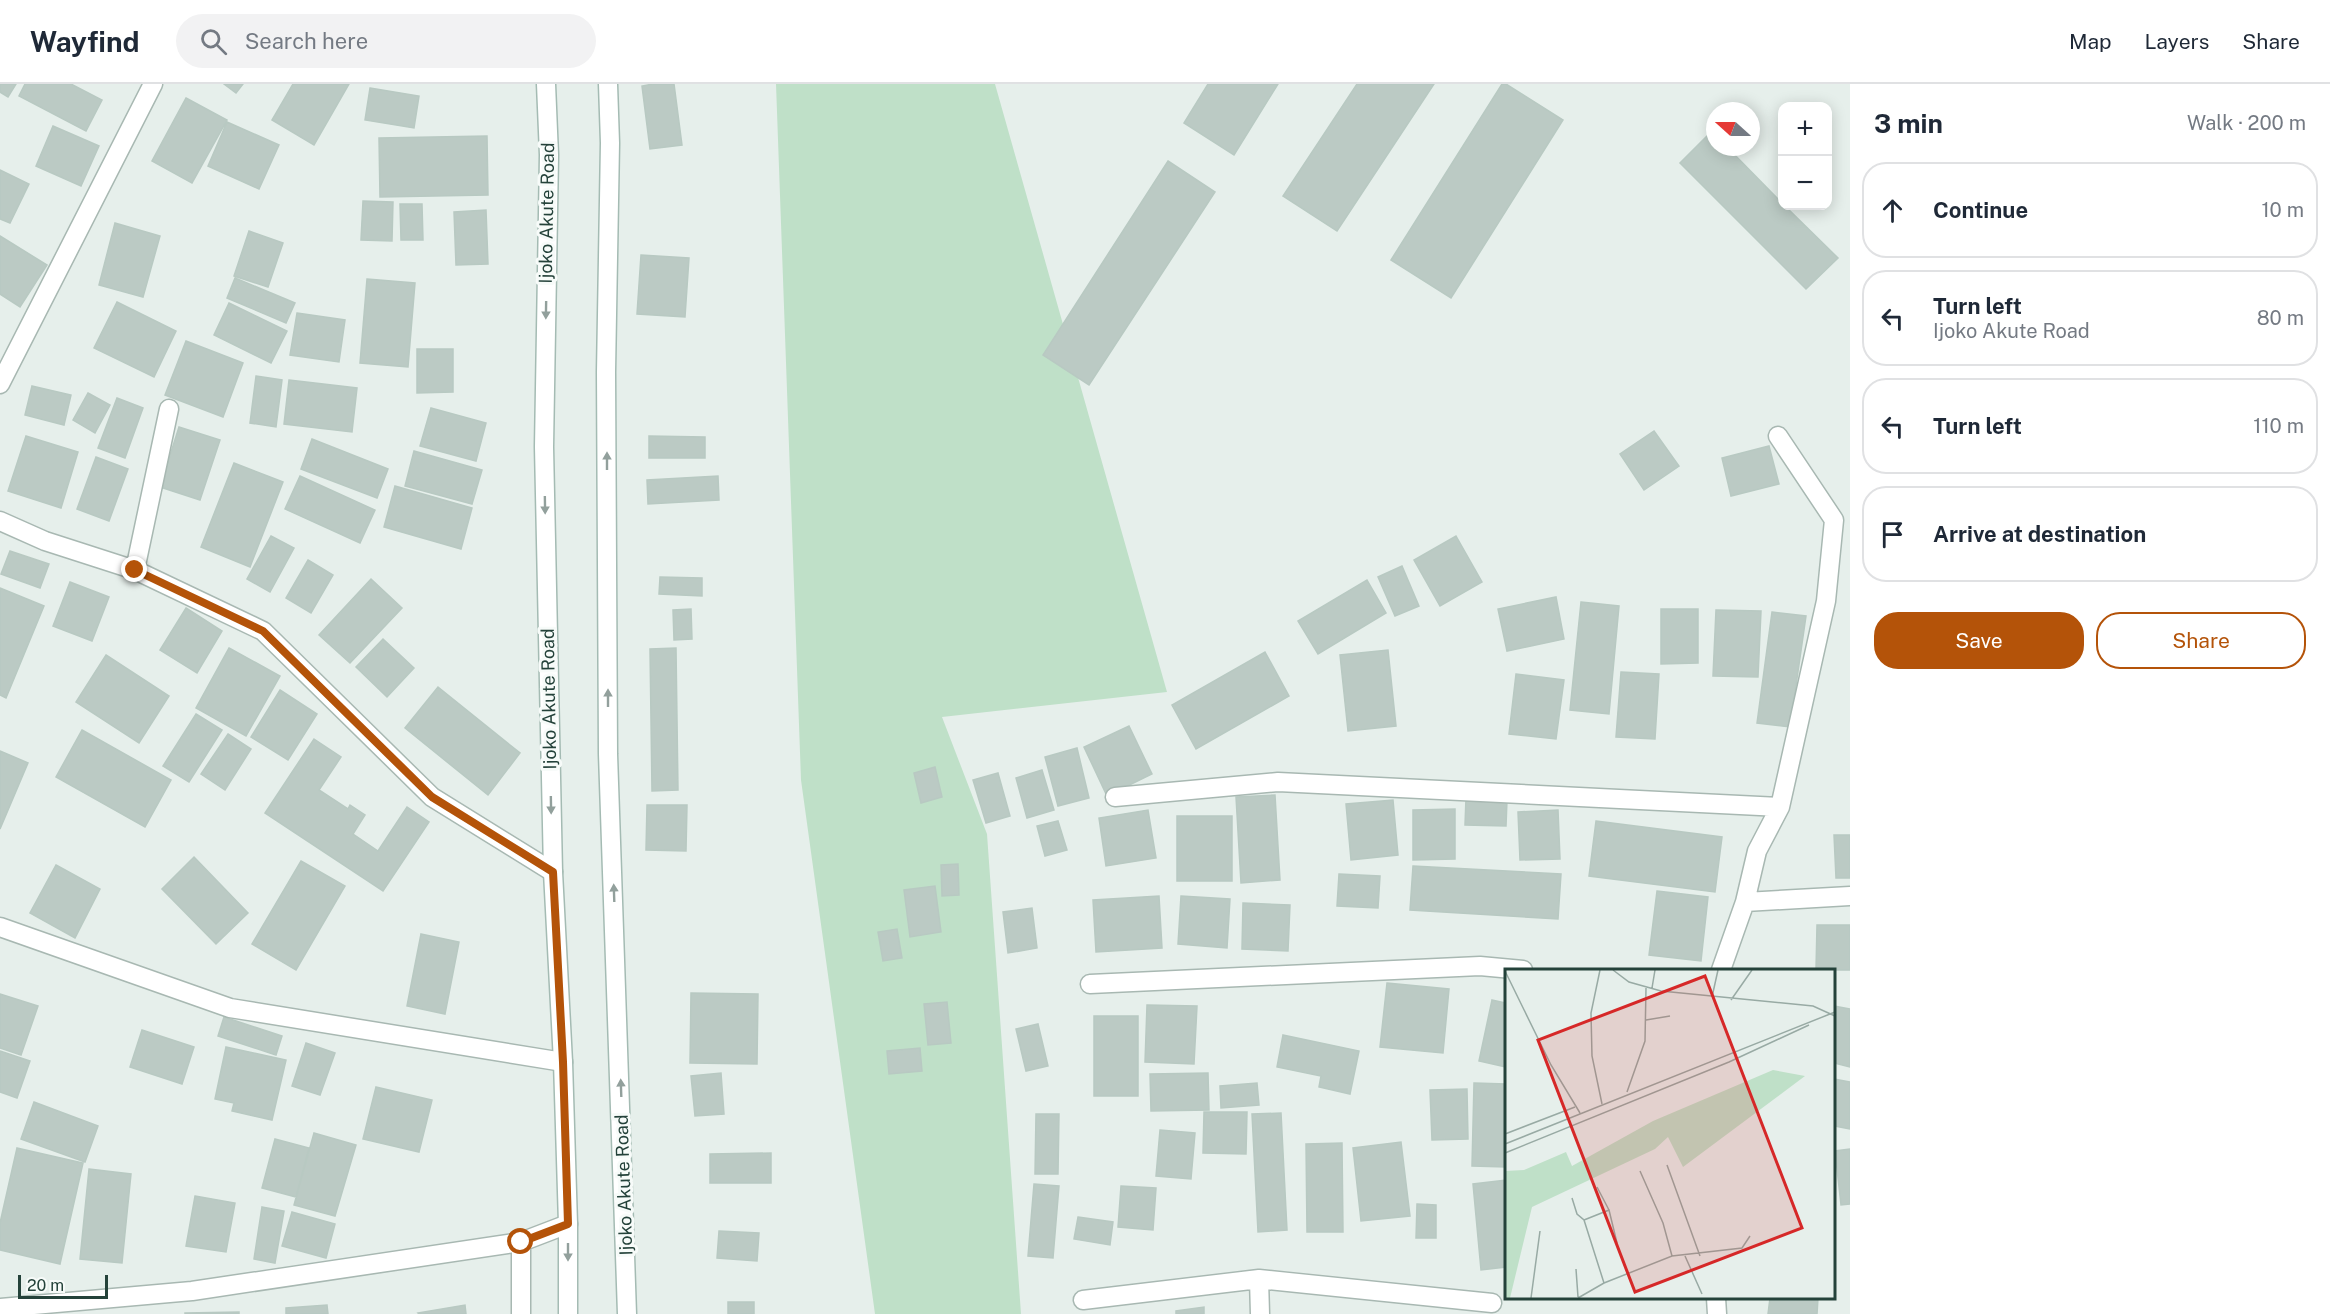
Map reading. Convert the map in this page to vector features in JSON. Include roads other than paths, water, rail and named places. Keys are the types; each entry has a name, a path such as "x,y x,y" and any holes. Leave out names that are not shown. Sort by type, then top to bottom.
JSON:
{"street":[{"name":"Ijoko Akute Road","path":"546,84 549,155 544,447 553,872 563,1062 568,1314"},
{"name":"Ijoko Akute Road","path":"608,84 610,142 606,372 608,754 627,1314"},
{"path":"0,384 148,86"},
{"path":"135,570 169,409"},
{"path":"1721,969 1745,902 1757,851 1780,807 1826,602 1834,520 1778,436"},
{"path":"0,521 45,541 135,570 263,631 432,797 553,872"},
{"path":"1115,797 1278,782 1780,807"},
{"path":"1745,902 1850,896"},
{"path":"0,927 230,1008 563,1062"},
{"path":"1090,984 1480,966 1512,969"},
{"path":"0,1308 192,1291 521,1242 568,1224"},
{"path":"521,1242 521,1314"},
{"path":"1259,1279 1260,1314"},
{"path":"1083,1300 1259,1279 1492,1303"},
{"path":"1716,1299 1717,1314"}]}
